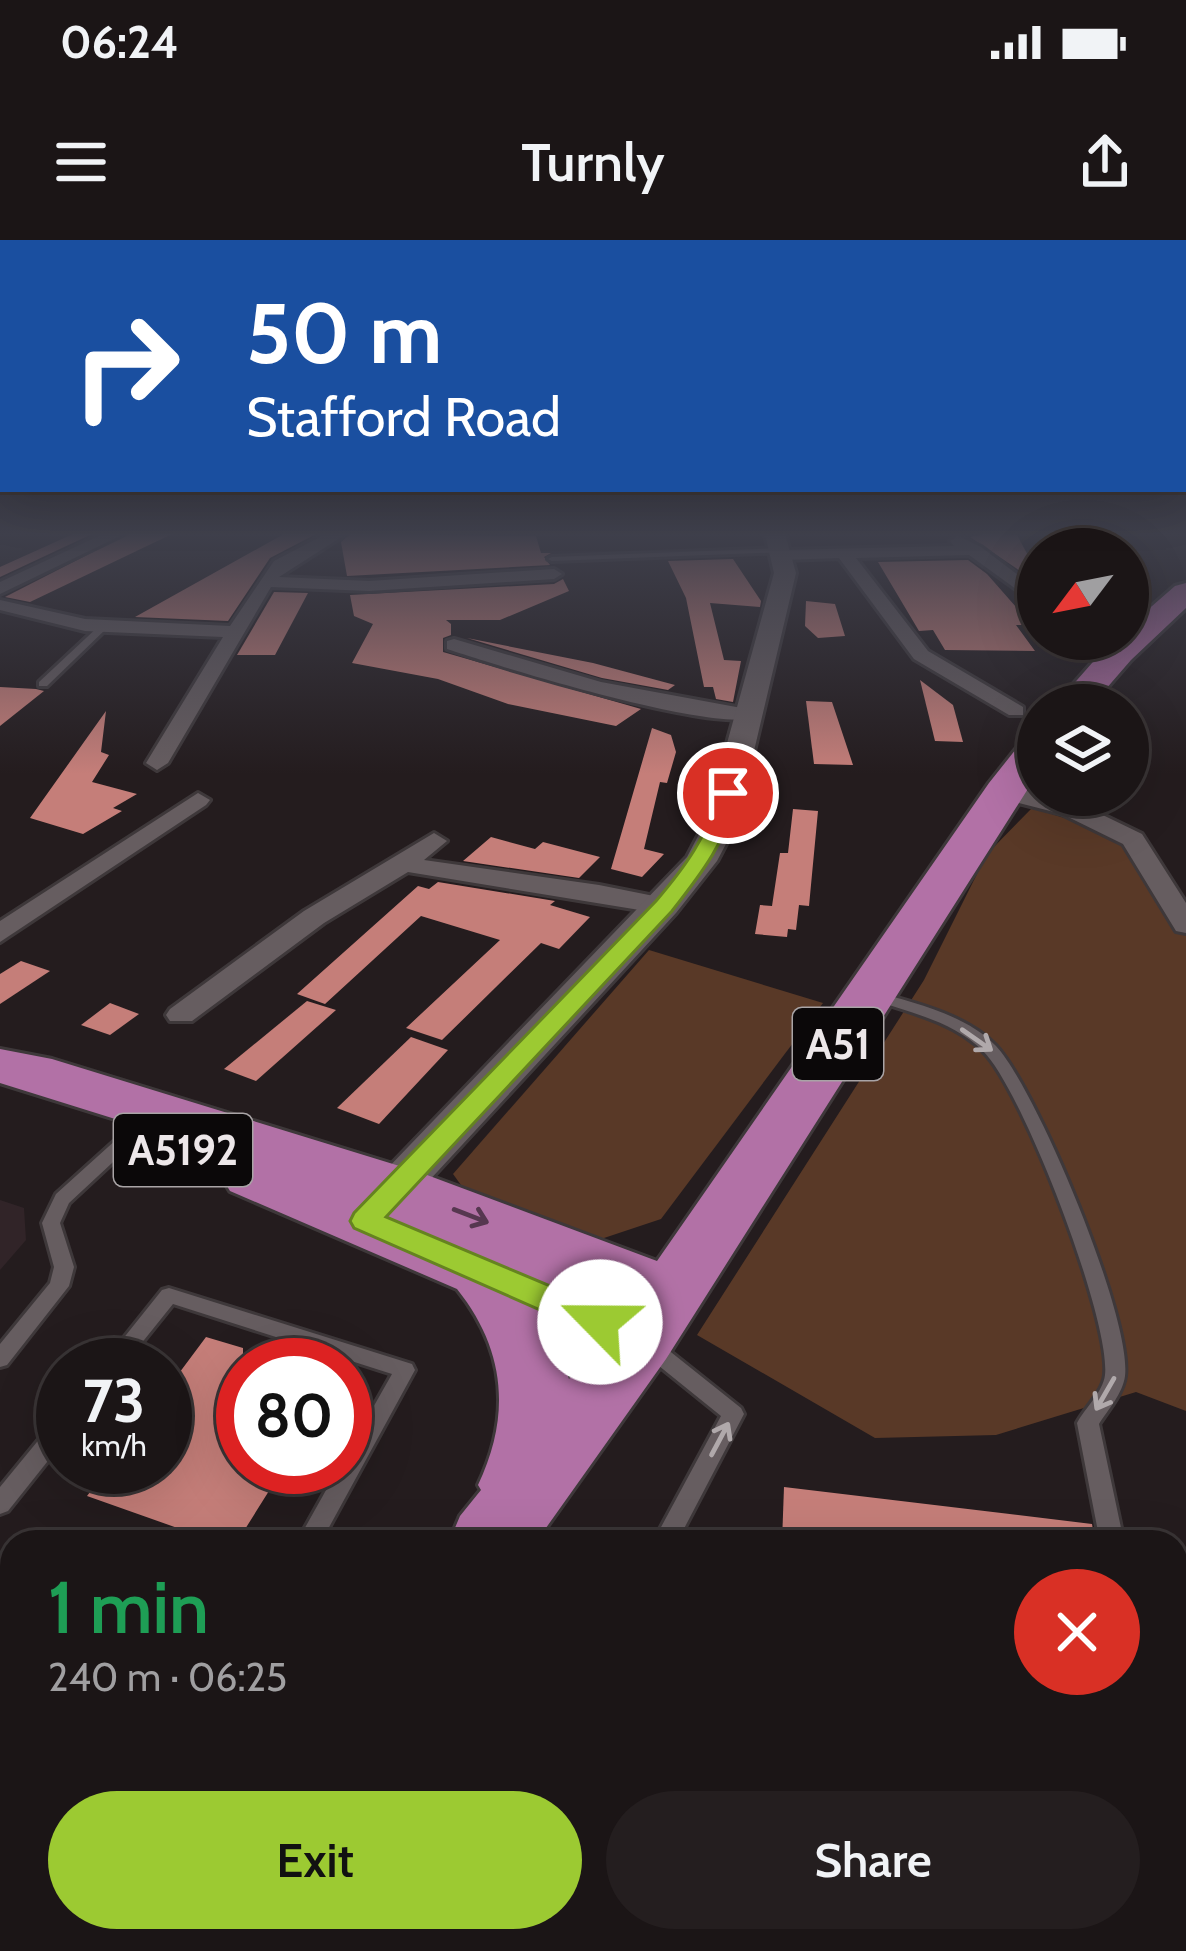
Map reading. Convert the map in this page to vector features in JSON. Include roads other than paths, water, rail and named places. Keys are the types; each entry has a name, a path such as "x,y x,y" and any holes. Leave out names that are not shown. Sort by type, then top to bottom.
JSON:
{"highway":[{"path":"1092,684 1162,614"},
{"name":"A51","path":"497,1530 656,1316 1017,774"},
{"name":"A5192","path":"0,1066 32,1071 263,1142 381,1204 656,1316"},
{"name":"A5192","path":"0,1084 134,1133 381,1204 478,1269 656,1316"},
{"path":"478,1269 518,1325 534,1404 535,1443 497,1530"}],"street":[{"path":"42,614 104,627 236,632"},
{"path":"157,763 247,614"},
{"path":"381,1204 664,906 701,861 721,823 774,614"},
{"path":"890,614 921,655 1016,711"},
{"path":"454,644 539,674 677,706 747,715"},
{"path":"1003,792 1098,819 1133,839 1186,925"},
{"path":"0,934 118,857 175,805"},
{"path":"234,1010 192,1006 314,917 434,841"},
{"path":"404,862 458,878 624,895 664,906"}],"lane":[{"path":"43,684 104,627"},
{"path":"871,995 950,1022 992,1048 1028,1106 1107,1313 1115,1378 1088,1423 1110,1530"},
{"path":"0,1359 59,1286 64,1267 52,1223 62,1199 134,1133"},
{"path":"134,1338 169,1294 405,1370 316,1530"},
{"path":"656,1316 733,1414 670,1530"},
{"path":"0,1504 36,1459"}]}
